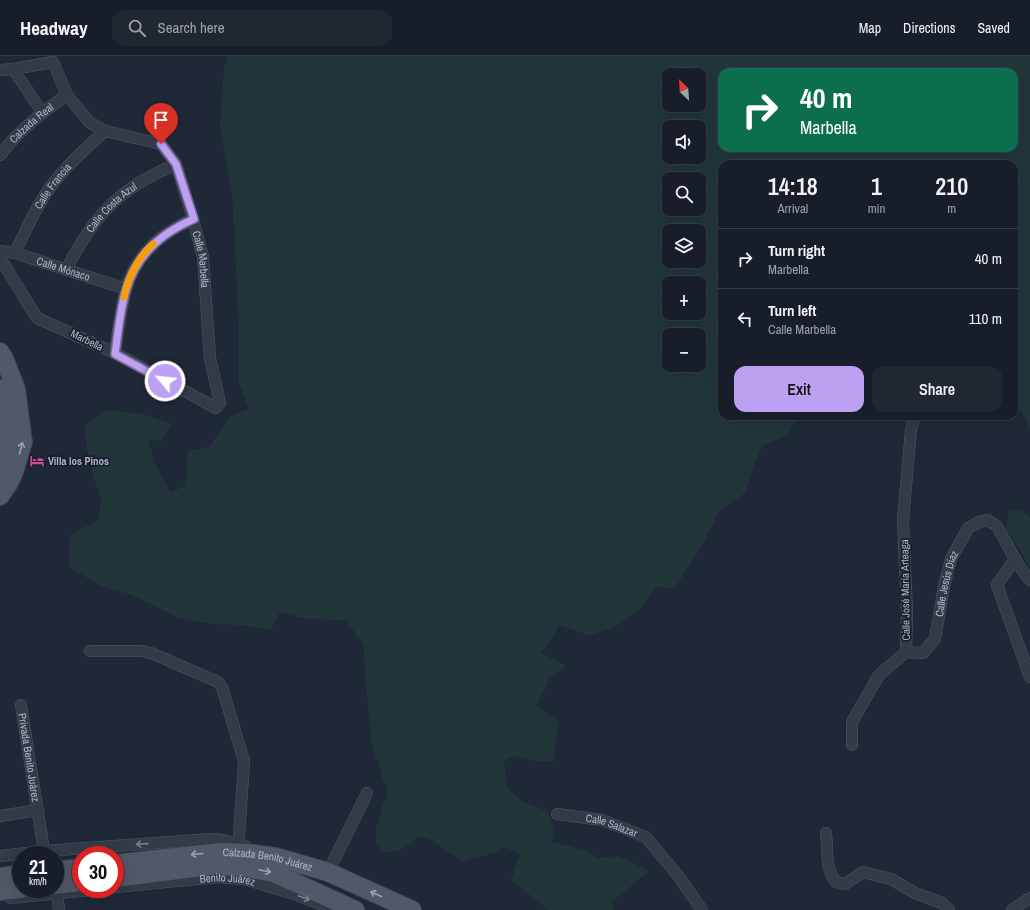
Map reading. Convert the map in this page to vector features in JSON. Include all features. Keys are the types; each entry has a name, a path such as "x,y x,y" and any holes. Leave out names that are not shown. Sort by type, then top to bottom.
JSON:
{"main road":[{"path":"0,352 16,389 23,442 9,484 0,496"},
{"path":"0,389 10,436 4,467 0,474"},
{"name":"Calzada Benito Juárez","path":"124,863 191,854 220,852 238,848 328,872 412,910"},
{"name":"Calzada Benito Juárez","path":"124,877 217,865 246,868 274,874 355,910"},
{"path":"0,876 12,875"},
{"path":"0,891 12,890"}],"street":[{"name":"Calle Marbella","path":"13,70 53,62 67,95 89,122 106,130 161,144 176,164 194,219 203,257 210,358 220,403 216,408 115,354"},
{"path":"0,70 13,70 42,112"},
{"name":"Calzada Real","path":"0,153 20,131 42,112 67,95"},
{"name":"Calle Francia","path":"15,253 31,219 51,186 76,156 106,130"},
{"name":"Calle Costa Azul","path":"66,270 92,225 109,206 146,178 176,164"},
{"name":"Marbella","path":"0,258 37,318 115,354 126,290 133,271 142,256 164,235 178,226 194,219"},
{"name":"Calle Mónaco","path":"0,251 15,253 126,290"},
{"name":"Calle José María Arteaga","path":"852,745 852,722 879,675 906,652 907,612 903,520 914,420"},
{"name":"Calle Jesús Díaz","path":"906,652 923,653 935,639 944,586 951,559 968,528 979,522 987,520 997,526 1015,559"},
{"path":"1030,580 1015,559 997,585 1000,597 1010,620 1030,677"},
{"path":"64,850 212,839 238,848 244,761 222,687 218,682 151,653 142,651 90,652"},
{"name":"Privada Benito Juárez","path":"21,705 43,846"},
{"path":"328,872 366,793"},
{"name":"Privada Benito Juárez","path":"0,816 38,810"},
{"name":"Calle Salazar","path":"557,814 602,820 646,837 679,877 702,910"},
{"path":"826,833 830,876 836,882 845,884 863,872 891,879 915,893 942,903 948,910"},
{"path":"0,856 12,855"},
{"name":"Benito Juárez","path":"124,886 218,876 244,879 294,894 336,910"},
{"path":"0,900 12,898"},
{"path":"57,898 59,910"},
{"path":"1012,910 1030,898"}],"green space":[{"path":"228,56 1030,56 1030,432 1027,422 1018,406 1018,160 718,160 718,420 797,420 786,437 764,444 756,459 745,493 720,510 702,545 675,588 656,587 639,610 612,628 589,635 560,625 541,653 566,666 550,678 536,706 559,721 553,762 535,761 514,756 504,761 507,787 523,802 547,811 554,827 552,842 587,851 598,858 619,856 649,871 612,902 615,910 549,910 511,880 520,854 505,847 494,854 475,857 463,861 434,841 420,837 402,849 385,853 376,845 376,828 387,792 371,742 363,644 347,621 303,618 280,612 270,630 242,625 213,624 179,618 132,595 101,586 69,567 70,535 99,520 101,500 89,461 84,426 108,410 141,414 172,424 162,441 149,440 154,462 171,492 185,486 188,451 209,447 230,416 249,409 239,383 239,326 232,193 220,126 224,69"},
{"path":"1009,510 1021,510 1030,517 1030,568 1006,529"}],"slow traffic":[{"path":"124,297 133,271 142,256 153,244"}],"place":[{"name":"Villa los Pinos","path":"37,461"}],"route":[{"path":"161,144 176,164 194,219 178,226 164,235 142,256 133,271 126,290 115,354 165,381"}]}
